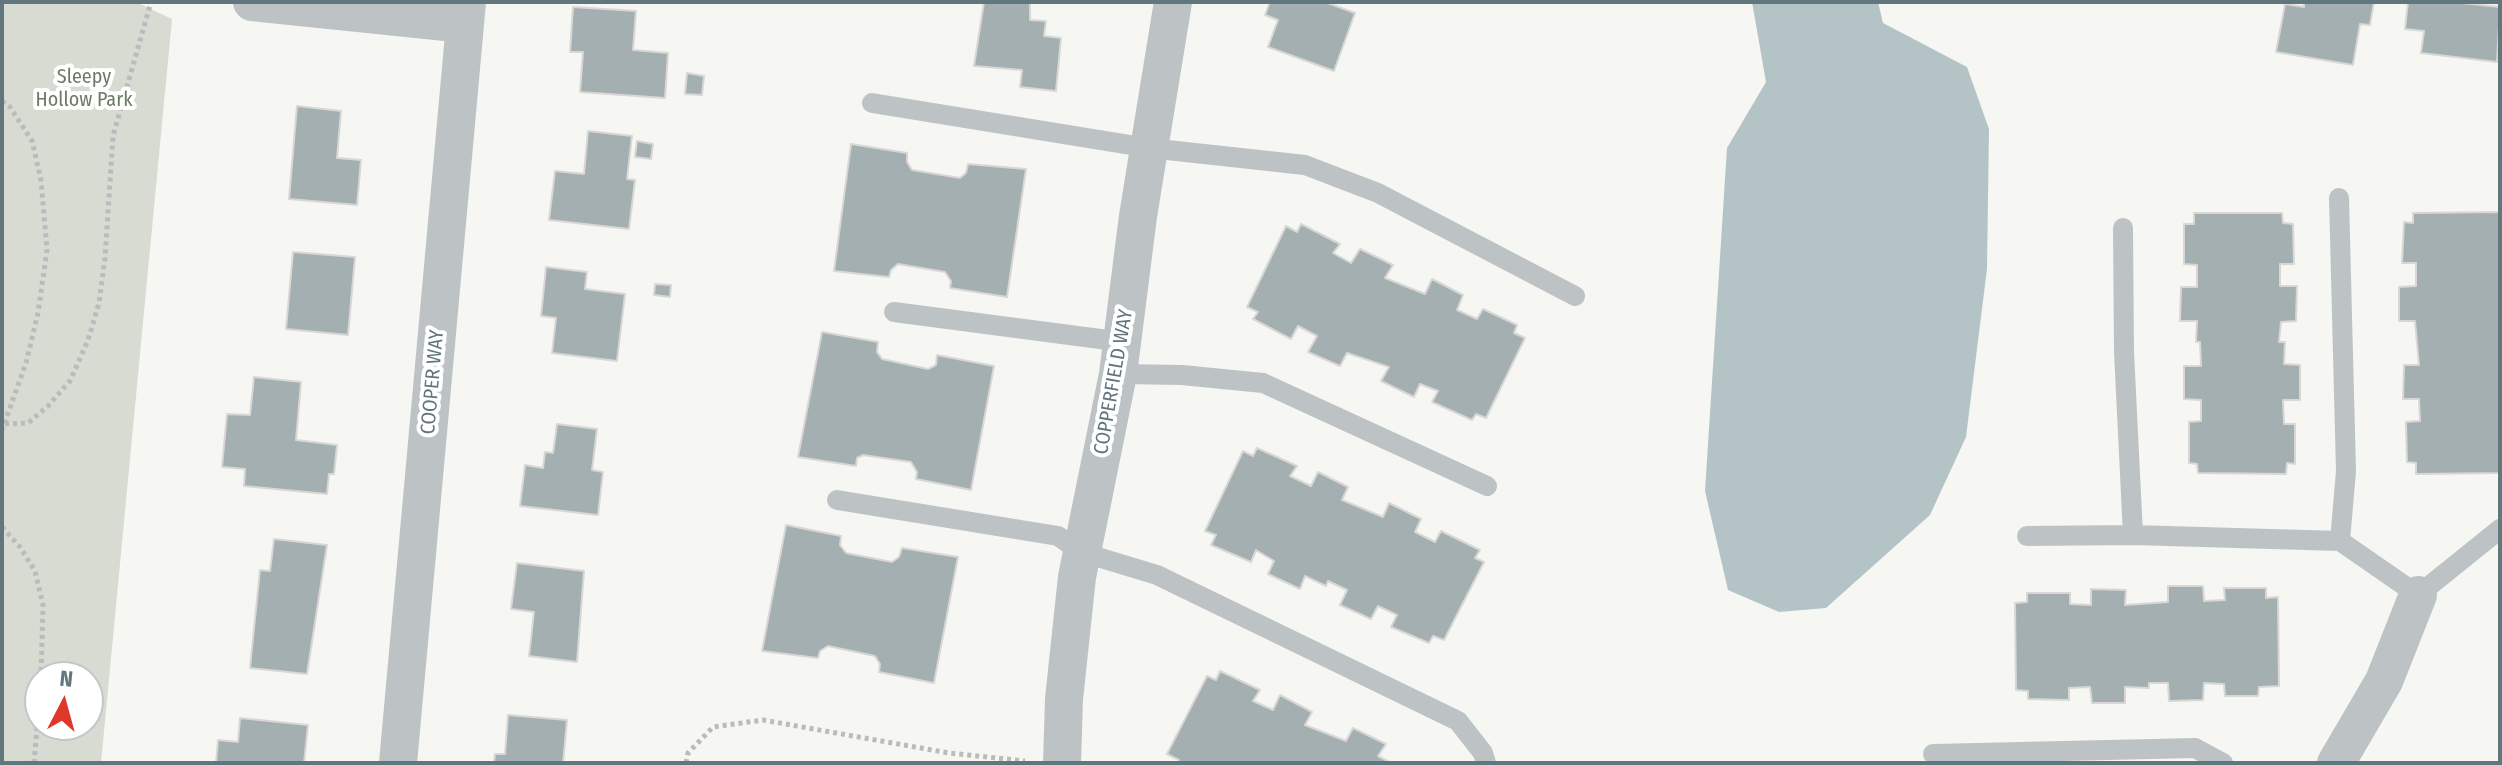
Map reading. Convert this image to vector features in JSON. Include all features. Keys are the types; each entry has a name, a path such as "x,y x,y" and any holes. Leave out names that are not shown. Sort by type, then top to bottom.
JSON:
{"street":[{"path":"252,2 466,13"},
{"name":"COPPERFIELD WAY","path":"1062,762 1071,617 1081,552 1121,358 1149,148 1173,2"},
{"name":"COOPER WAY","path":"398,763 466,13"},
{"path":"2336,763 2384,681 2418,595"}],"lane":[{"path":"872,103 1149,148 1305,165 1378,193 1575,296"},
{"path":"2339,198 2346,471 2340,541"},
{"path":"2123,228 2124,352 2133,535"},
{"path":"894,312 1121,358 1182,375 1263,383 1487,486"},
{"path":"837,500 1058,536 1081,552 1157,575 1458,721 1483,753 1486,763"},
{"path":"2027,536 2133,535 2340,541 2418,595 2500,529"},
{"path":"1933,754 2195,748 2223,763"}],"path":[{"path":"2,101 10,107 32,141 41,180 47,250 32,338 4,427 28,423 48,406 70,381 88,340 99,303 105,258 113,136 151,2"},
{"path":"2,527 20,547 35,571 43,605 41,661"},
{"path":"686,763 688,753 713,727 763,720 949,753 1016,761 1062,762"},
{"path":"34,763 36,741"}],"green space":[{"name":"Sleepy Hollow Park","path":"2,2 136,2 172,19 104,732 104,661 24,661 24,741 103,741 101,763 2,763"}],"shaded area":[{"path":"1752,2 1878,2 1883,23 1967,67 1989,129 1987,269 1966,437 1930,515 1826,608 1779,612 1728,590 1705,491 1727,148 1766,82"}],"building":[{"path":"984,2 1030,2 1030,20 1046,21 1044,36 1061,38 1056,91 1020,87 1022,70 974,66"},
{"path":"1270,2 1325,2 1355,13 1334,71 1268,47 1278,20 1265,15"},
{"path":"2304,2 2374,2 2370,25 2360,24 2353,65 2276,52 2285,4 2304,7"},
{"path":"2408,2 2500,7 2497,62 2421,53 2424,31 2405,29"},
{"path":"573,7 636,11 633,50 668,53 665,98 580,92 583,52 570,52"},
{"path":"687,73 704,76 702,95 685,94"},
{"path":"297,106 341,111 337,158 361,160 357,205 289,199"},
{"path":"588,131 632,136 627,179 635,180 629,229 549,220 555,171 584,174"},
{"path":"637,141 653,144 651,159 635,157"},
{"path":"851,144 907,153 907,162 912,170 960,178 966,173 968,164 1026,169 1007,297 950,288 951,281 945,272 898,264 889,277 834,271"},
{"path":"2500,212 2500,473 2416,474 2416,463 2407,462 2406,422 2420,421 2419,399 2403,399 2404,365 2419,365 2415,321 2399,321 2399,287 2416,286 2416,263 2402,263 2404,222 2413,223 2413,213"},
{"path":"2194,213 2282,213 2283,223 2293,224 2294,264 2280,264 2280,286 2297,286 2296,321 2281,322 2279,342 2285,342 2284,364 2300,365 2300,400 2283,400 2284,424 2295,424 2295,464 2287,463 2286,474 2198,473 2197,464 2189,463 2189,422 2201,421 2201,400 2184,399 2184,366 2201,366 2200,342 2196,342 2197,321 2180,321 2181,287 2197,287 2197,265 2184,264 2184,224 2194,224"},
{"path":"1301,224 1340,244 1333,253 1351,263 1360,249 1393,265 1385,278 1425,294 1432,279 1463,295 1457,310 1477,319 1483,309 1517,325 1514,333 1525,338 1486,418 1476,414 1472,420 1432,402 1438,391 1420,384 1414,397 1381,381 1389,367 1347,353 1340,366 1308,352 1317,336 1298,326 1291,339 1253,319 1258,312 1247,307 1286,226 1297,232"},
{"path":"293,252 355,257 348,335 286,329"},
{"path":"546,267 587,272 585,289 625,294 617,361 552,353 556,318 541,316"},
{"path":"655,284 671,285 670,297 654,295"},
{"path":"822,332 878,342 877,352 882,359 928,369 936,365 937,355 994,366 971,490 916,479 917,472 911,462 863,455 857,458 856,466 798,457"},
{"path":"254,377 301,382 296,440 337,445 334,474 329,474 327,494 244,486 245,469 222,467 227,414 250,415"},
{"path":"557,424 597,429 592,470 603,472 598,515 520,506 525,465 543,468 545,452 553,453"},
{"path":"1257,448 1297,466 1290,476 1311,486 1318,472 1348,487 1342,500 1383,517 1389,503 1421,519 1415,532 1435,542 1441,531 1480,550 1475,558 1484,562 1444,640 1433,636 1429,643 1391,627 1397,615 1378,606 1371,619 1340,605 1347,590 1328,581 1326,586 1305,576 1300,589 1268,574 1274,561 1256,550 1251,562 1211,545 1216,535 1205,531 1243,451 1253,456"},
{"path":"786,525 841,536 840,545 846,553 892,562 899,557 902,548 958,557 934,683 879,672 880,664 875,656 828,646 820,651 818,658 762,651"},
{"path":"274,539 327,545 307,674 250,668 260,570 270,571"},
{"path":"517,563 584,571 577,662 529,656 534,612 511,609"},
{"path":"2168,586 2203,586 2204,601 2225,600 2224,588 2266,588 2266,598 2278,597 2279,686 2259,687 2258,696 2225,696 2224,684 2204,683 2203,700 2169,701 2168,683 2149,683 2149,688 2125,687 2125,703 2092,703 2090,687 2069,688 2069,700 2028,699 2028,691 2016,690 2015,603 2027,602 2027,593 2070,593 2070,604 2091,605 2091,589 2126,590 2125,605 2168,602"},
{"path":"1220,671 1260,690 1253,701 1273,710 1280,695 1312,712 1305,725 1346,741 1353,728 1386,744 1378,756 1391,763 1177,763 1179,760 1167,754 1207,676 1216,680"},
{"path":"508,715 567,720 563,763 494,763 495,754 505,754"},
{"path":"240,718 308,725 304,763 216,763 218,740 238,742"}]}
